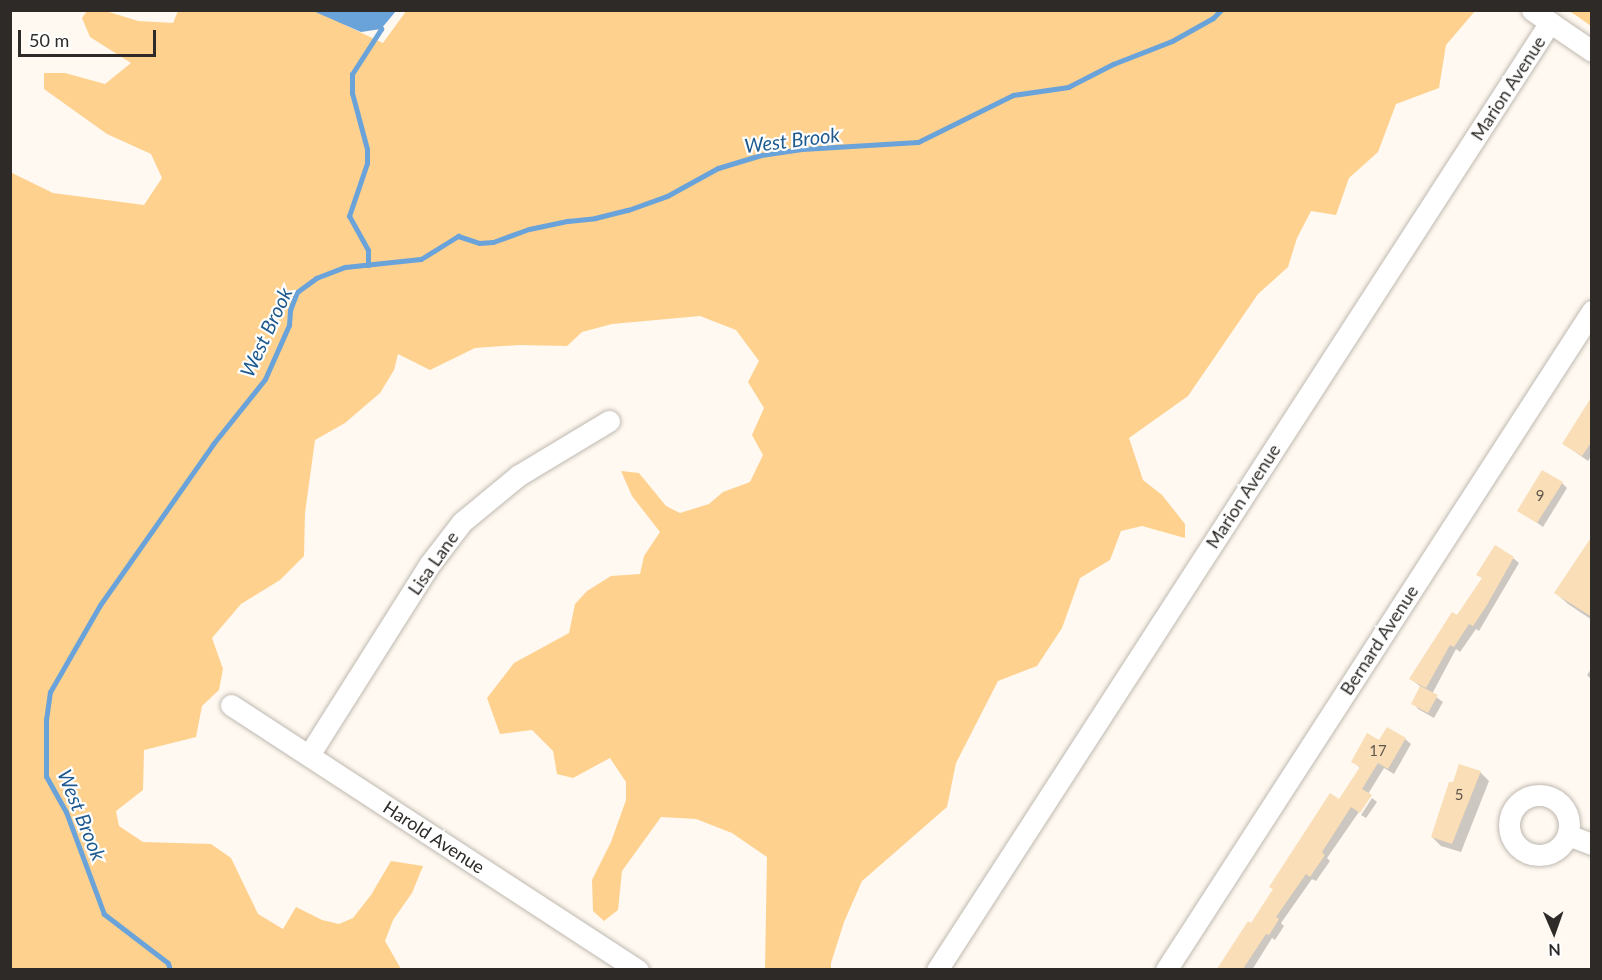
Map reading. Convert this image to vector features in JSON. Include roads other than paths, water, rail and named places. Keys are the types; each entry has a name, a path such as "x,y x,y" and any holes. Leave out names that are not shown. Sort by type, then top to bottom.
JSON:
{"street":[{"path":"1532,10 1592,51"},
{"name":"Marion Avenue","path":"937,969 1550,22"},
{"name":"Bernard Avenue","path":"1166,969 1592,311"},
{"name":"Lisa Lane","path":"309,755 429,566 462,522 519,475 609,421"},
{"name":"Harold Avenue","path":"231,705 638,969"},
{"path":"1568,835 1592,844"}],"water":[{"path":"313,11 396,11 381,29 361,32"}],"waterway":[{"path":"368,265 368,250 349,216 367,163 367,149 352,93 352,74 381,29 373,10"},
{"name":"West Brook","path":"170,970 168,963 104,914 66,812 46,776 46,720 50,692 100,605 213,444 265,379 289,325 290,310 297,292 316,278 345,267 421,259 458,236 479,243 493,242 529,229 628,210 667,196 718,168 761,155 802,149 918,142 1013,95 1068,87 1113,64 1172,41 1213,18 1221,10"}]}
